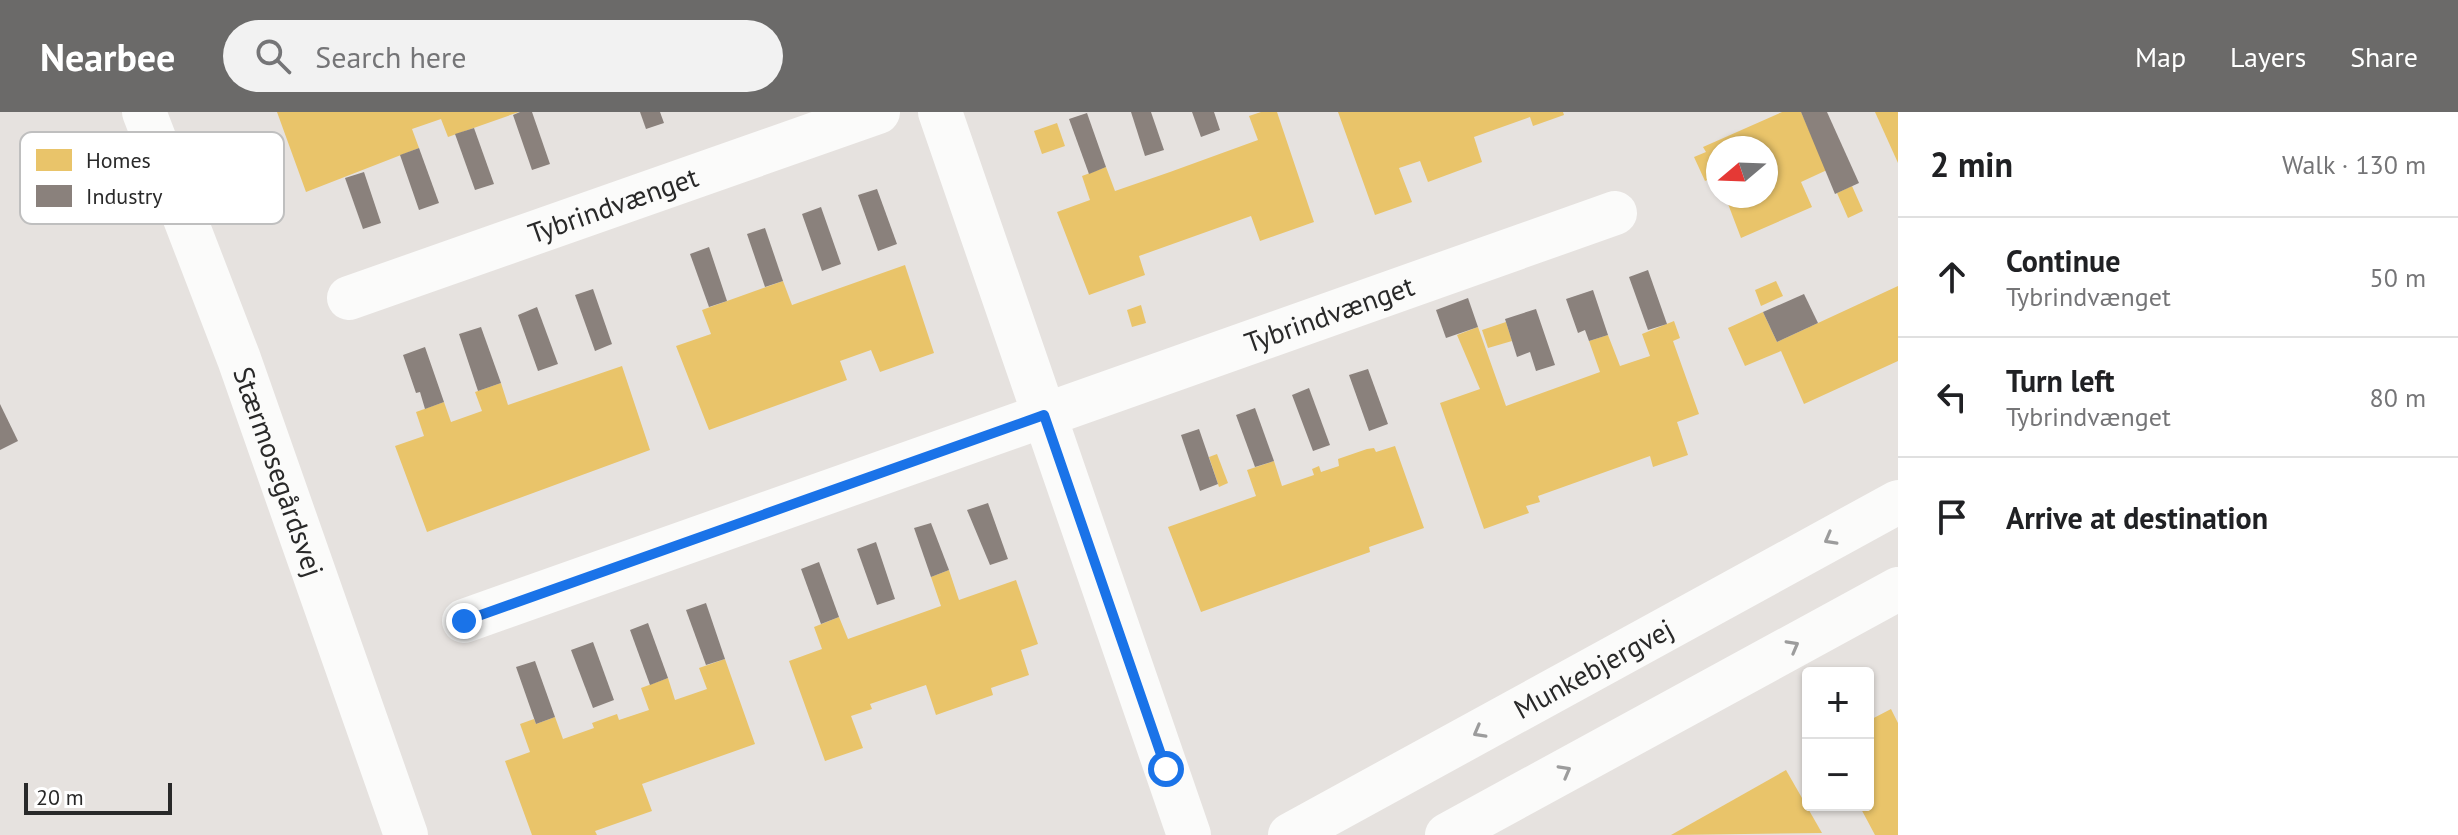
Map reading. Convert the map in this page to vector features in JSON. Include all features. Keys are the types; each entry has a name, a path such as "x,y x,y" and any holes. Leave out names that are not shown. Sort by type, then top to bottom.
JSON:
{"street":[{"name":"Stærmosegårdsvej","path":"144,112 152,132"},
{"name":"Tybrindvænget","path":"349,298 878,112"},
{"path":"940,112 1189,835"},
{"name":"Tybrindvænget","path":"464,621 1615,213"},
{"name":"Stærmosegårdsvej","path":"187,224 239,359 406,835"},
{"name":"Munkebjergvej","path":"1290,835 1898,502"},
{"path":"1447,835 1898,589"}],"building: Homes":[{"path":"277,112 519,112 448,137 441,119 412,129 419,148 306,192"},
{"path":"1277,112 1314,222 1260,241 1251,216 1139,256 1145,275 1089,295 1057,212 1090,200 1082,176 1106,167 1115,191 1170,172 1258,140 1249,116"},
{"path":"1338,112 1563,112 1564,115 1533,126 1530,117 1474,137 1482,162 1428,182 1420,161 1399,168 1412,202 1375,215"},
{"path":"1782,112 1801,112 1827,170 1801,182 1812,207 1741,238 1730,208 1778,208 1778,136 1728,136"},
{"path":"1875,112 1898,112 1898,163"},
{"path":"1057,123 1065,146 1042,154 1034,131"},
{"path":"1706,152 1706,181 1705,181 1694,157"},
{"path":"1852,186 1863,211 1848,218 1837,193"},
{"path":"905,265 934,353 880,372 871,350 840,361 847,380 709,430 676,346 711,334 702,310 783,281 792,305"},
{"path":"1776,281 1783,296 1761,306 1755,290"},
{"path":"1898,286 1898,361 1804,404 1781,351 1745,366 1728,328 1763,312 1777,342"},
{"path":"1141,305 1146,323 1132,327 1127,310"},
{"path":"1674,321 1680,338 1673,341 1699,414 1677,422 1688,455 1653,467 1650,456 1538,496 1540,502 1526,506 1529,513 1484,529 1440,403 1480,389 1457,335 1478,327 1506,406 1600,372 1589,341 1608,335 1620,366 1650,356 1642,334"},
{"path":"1506,322 1512,341 1488,348 1482,330"},
{"path":"622,366 650,450 427,532 395,446 424,436 416,412 444,402 451,422 482,411 475,392 501,383 508,405"},
{"path":"1395,446 1424,528 1369,547 1370,552 1201,612 1168,527 1256,496 1247,470 1274,461 1282,486 1314,475 1312,469 1319,466 1321,472 1339,466 1338,459 1367,449 1374,448 1376,452"},
{"path":"1217,454 1228,483 1219,487 1209,457"},
{"path":"949,570 959,600 1016,580 1038,644 1021,650 1029,675 991,688 993,695 936,715 926,685 870,704 872,709 851,716 863,748 825,761 789,661 822,649 814,627 839,617 848,639 941,606 931,577"},
{"path":"725,659 755,744 642,784 652,811 595,831 597,835 532,835 505,761 530,752 520,724 534,719 536,724 555,717 563,739 594,728 592,723 617,714 619,720 649,710 641,688 668,678 675,700 707,689 699,668"},
{"path":"1891,709 1898,723 1898,835 1875,835 1862,811 1874,811 1874,718"},
{"path":"1786,770 1802,798 1802,811 1809,811 1822,833 1671,835"}],"building: Industry":[{"path":"532,112 550,164 532,170 513,115"},
{"path":"640,112 660,112 664,123 646,129"},
{"path":"1131,112 1151,112 1164,150 1145,156"},
{"path":"1192,112 1214,112 1220,130 1201,137"},
{"path":"1801,112 1827,112 1859,183 1835,194"},
{"path":"1087,113 1106,167 1089,174 1069,119"},
{"path":"474,128 494,184 475,190 455,134"},
{"path":"419,148 439,203 419,210 400,155"},
{"path":"364,172 381,223 363,229 345,178"},
{"path":"877,189 897,244 878,251 858,195"},
{"path":"821,207 841,264 822,271 802,214"},
{"path":"765,228 783,281 765,287 747,234"},
{"path":"709,247 727,301 709,307 690,254"},
{"path":"1648,270 1667,324 1648,330 1629,277"},
{"path":"593,289 612,344 595,351 575,295"},
{"path":"1593,290 1608,335 1589,341 1585,330 1578,333 1566,299"},
{"path":"1804,294 1818,323 1777,342 1763,312"},
{"path":"1468,298 1478,327 1446,338 1436,310"},
{"path":"537,307 558,364 538,371 518,315"},
{"path":"1536,309 1555,365 1536,371 1530,352 1517,357 1505,319"},
{"path":"481,327 501,383 478,391 459,334"},
{"path":"425,347 444,402 425,409 403,355"},
{"path":"1368,369 1388,424 1369,431 1349,375"},
{"path":"1309,388 1330,445 1313,451 1292,395"},
{"path":"0,404 18,441 0,450"},
{"path":"1255,408 1274,461 1255,467 1236,415"},
{"path":"1199,429 1218,484 1200,491 1181,435"},
{"path":"988,503 1008,559 990,565 967,510"},
{"path":"931,523 949,570 931,577 914,528"},
{"path":"876,542 895,599 877,605 857,549"},
{"path":"819,562 839,617 821,624 801,569"},
{"path":"706,603 725,659 706,665 686,610"},
{"path":"648,623 668,678 650,685 630,630"},
{"path":"593,642 614,700 593,708 571,650"},
{"path":"535,661 555,717 536,724 516,667"}],"route":[{"path":"464,621 1044,415 1166,769"}]}
